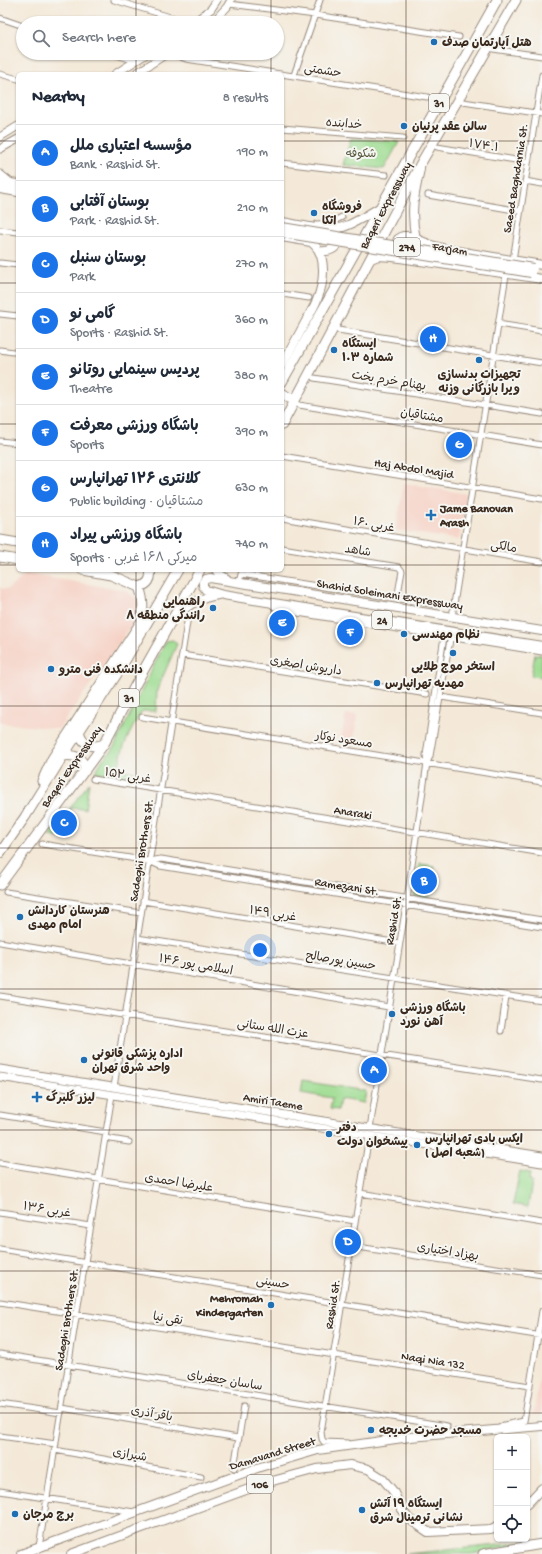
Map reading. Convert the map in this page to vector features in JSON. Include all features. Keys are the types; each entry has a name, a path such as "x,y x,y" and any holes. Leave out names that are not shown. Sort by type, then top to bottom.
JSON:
{"highway":[{"name":"Baqeri Expressway","path":"284,378 497,0"},
{"name":"Baqeri Expressway","path":"284,420 298,401 421,163 516,0"},
{"path":"284,394 298,401"},
{"path":"0,540 16,543"},
{"path":"0,557 16,560"},
{"path":"94,572 111,575 139,586 149,582 150,572"},
{"name":"Baqeri Expressway","path":"0,853 119,671 177,572"},
{"name":"Baqeri Expressway","path":"3,889 42,827 85,772 104,744 199,572"},
{"path":"31,807 52,759 141,622 144,608 143,596 139,586"},
{"path":"80,731 80,737 88,745 93,747 104,744"},
{"path":"63,756 76,756 84,765 85,772"},
{"path":"483,1554 542,1544"}],"main road":[{"path":"202,16 211,9 217,0"},
{"path":"218,16 230,2"},
{"path":"138,72 158,60"},
{"path":"118,72 136,61"},
{"path":"0,137 16,127"},
{"path":"0,150 16,140"},
{"path":"416,239 412,221 413,198 421,163"},
{"path":"0,174 15,184"},
{"path":"0,182 15,184"},
{"path":"0,189 16,192"},
{"path":"284,220 326,229 337,228 352,223 380,206"},
{"name":"Farjam","path":"284,227 532,271 542,278"},
{"path":"320,251 327,252 332,250 337,243 338,238 335,234 326,229"},
{"name":"Farjam","path":"284,233 532,271 542,266"},
{"path":"406,259 394,250 398,239 403,236 446,249 542,266"},
{"path":"284,237 311,242 320,251 323,269 318,298 284,361"},
{"path":"371,259 378,256 386,256 506,275 542,278"},
{"name":"24","path":"218,572 221,576 236,582"},
{"name":"Shahid Soleimani Expressway","path":"223,595 206,590 203,586 203,582 210,578 542,631"},
{"name":"24","path":"171,622 185,608 197,600 223,595 272,602 448,634 542,646"},
{"name":"Amiri Taeme","path":"0,1069 114,1087 542,1163"},
{"name":"Amiri Taeme","path":"0,1077 112,1095 542,1156"},
{"name":"Damavand Street","path":"21,1554 260,1467 318,1450 410,1437 542,1426"},
{"name":"106","path":"71,1554 265,1482 317,1469 350,1465 368,1469 382,1478 393,1491 401,1508 409,1519 428,1532 491,1529 494,1528"},
{"path":"530,1501 542,1488"}],"street":[{"path":"114,0 167,16"},
{"path":"294,75 320,0"},
{"path":"230,2 459,37"},
{"path":"0,18 16,24"},
{"path":"493,49 542,56"},
{"name":"حشمتی","path":"193,60 274,72"},
{"path":"0,74 16,78"},
{"name":"حشمتی","path":"284,74 427,97"},
{"name":"Saeed Baghdarnia St.","path":"513,260 542,75"},
{"path":"462,102 542,114"},
{"name":"خدابنده","path":"284,128 403,138"},
{"name":"۱۷۴.۱","path":"437,147 528,162"},
{"path":"284,163 386,174"},
{"path":"525,181 542,184"},
{"path":"428,195 520,211"},
{"path":"284,220 321,225 330,224 342,217"},
{"path":"0,230 16,232"},
{"path":"0,263 16,265"},
{"path":"452,617 506,275"},
{"path":"284,294 309,298"},
{"path":"0,314 16,316"},
{"path":"498,324 542,331"},
{"path":"338,330 542,363"},
{"path":"0,350 13,352"},
{"name":"بهنام خرم بخت","path":"314,378 542,414"},
{"name":"مشتاقیان","path":"298,401 542,445"},
{"path":"0,441 16,443"},
{"name":"Haj Abdol Majid","path":"284,456 542,499"},
{"name":"۱۶۰ غربی","path":"284,518 462,549"},
{"name":"شاهد","path":"284,548 399,567 402,571 397,599"},
{"name":"مالکی","path":"462,549 542,562"},
{"path":"236,582 241,574 438,605"},
{"name":"Sadeghi Brothers St.","path":"114,1087 188,616"},
{"path":"448,634 542,652"},
{"name":"Rashid St.","path":"358,1444 324,1442 321,1432 406,906 427,763 430,756 440,697 448,634"},
{"name":"Rashid St.","path":"427,763 426,755 448,634"},
{"name":"داریوش اصغری","path":"182,655 427,694"},
{"path":"440,697 542,713"},
{"name":"مسعود نوکار","path":"142,717 542,782"},
{"name":"۱۵۲ غربی","path":"93,779 161,790"},
{"name":"Anaraki","path":"161,790 417,833 542,852"},
{"name":"Ramezani St.","path":"42,844 149,861 160,866 542,927"},
{"name":"Ramezani St.","path":"149,861 161,859 542,920"},
{"path":"3,889 141,913"},
{"name":"۱۴۹ غربی","path":"143,902 399,943"},
{"name":"حسین پورصالح","path":"137,938 542,1001"},
{"name":"۱۴۶ اسلامی پور","path":"0,942 389,1007"},
{"name":"عزت الله ستانی","path":"0,996 542,1080"},
{"path":"501,1031 506,996"},
{"name":"Sadeghi Brothers St.","path":"39,1547 112,1095"},
{"path":"0,1115 106,1132"},
{"path":"105,1138 129,1142"},
{"name":"علیرضا احمدی","path":"0,1163 355,1220"},
{"path":"360,1193 542,1223"},
{"name":"۱۳۶ غربی","path":"0,1212 91,1226"},
{"name":"بهزاد اختیاری","path":"351,1246 542,1276"},
{"name":"حسینی","path":"0,1248 540,1335"},
{"name":"نقی نیا","path":"0,1302 334,1355"},
{"path":"498,1429 504,1425 524,1421 540,1335 542,1311"},
{"name":"ساسان جعفربای","path":"0,1354 448,1426"},
{"name":"Naqi Nia 132","path":"334,1355 530,1386"},
{"name":"باقر آذری","path":"0,1404 61,1411 238,1438"},
{"path":"234,1468 244,1406"},
{"path":"0,1436 56,1444"},
{"name":"شیرازی","path":"55,1450 201,1477"},
{"path":"0,1491 136,1512"}],"shaded area":[{"name":"Jame Banovan Arash","path":"404,483 467,494 459,540 396,530"},
{"name":"دانشکده فنی مترو","path":"27,574 124,590 137,599 140,607 139,615 59,729 0,723 0,588 8,589"},
{"path":"346,714 357,715 353,746 340,744"},
{"path":"542,1367 542,1414 533,1415"}],"green space":[{"name":"شکوفه","path":"351,138 399,142 384,169 343,165"},
{"path":"173,640 177,644 157,690 156,711 142,711 127,740 121,756 120,769 134,772 134,780 112,777 95,772 103,759 112,751 166,641"},
{"path":"535,654 542,655 542,677 531,676"},
{"path":"89,783 85,809 71,808 66,838 49,836"},
{"path":"419,864 434,866 429,898 414,896"},
{"path":"303,1081 366,1091 364,1103 340,1099 338,1110 330,1109 332,1098 301,1093"},
{"path":"520,1171 530,1173 529,1180 532,1182 528,1207 513,1204"},
{"path":"529,1542 472,1554 406,1554"}],"place":[{"name":"هتل آپارتمان صدف","path":"434,42"},
{"name":"سالن عقد پرنیان","path":"404,126"},
{"name":"فروشگاه اتکا","path":"314,213"},
{"name":"باشگاه ورزشی پیراد","path":"433,339"},
{"name":"ایستگاه شماره ۱۰۳","path":"334,350"},
{"name":"تجهیزات بدنسازی ویرا بازرگانی وزنه","path":"479,360"},
{"name":"کلانتری ۱۲۶ تهرانپارس","path":"459,445"},
{"name":"Jame Banovan Arash","path":"431,515"},
{"name":"راهنمایی رانندگی منطقه ۸","path":"213,608"},
{"name":"پردیس سینمایی روتانو","path":"282,623"},
{"name":"باشگاه ورزشی معرفت","path":"350,632"},
{"name":"نظام مهندسی","path":"404,634"},
{"name":"استخر موج طلایی","path":"453,653"},
{"name":"دانشکده فنی مترو","path":"51,669"},
{"name":"مهدیه تهرانپارس","path":"377,683"},
{"name":"بوستان سنبل","path":"64,823"},
{"name":"بوستان آفتابی","path":"424,881"},
{"name":"هنرستان کاردانش امام مهدی","path":"20,917"},
{"name":"باشگاه ورزشی آهن نورد","path":"392,1014"},
{"name":"اداره پزشكی قانونی واحد شرق تهران","path":"84,1060"},
{"name":"مؤسسه اعتباری ملل","path":"374,1070"},
{"name":"لیزر گلبرگ","path":"37,1097"},
{"name":"دفتر پیشخوان دولت","path":"329,1134"},
{"name":"ایکس بادی تهرانپارس ( شعبه اصل)","path":"417,1145"},
{"name":"گامی نو","path":"348,1242"},
{"name":"Mehromah Kindergarten","path":"271,1305"},
{"name":"مسجد حضرت خدیجه","path":"371,1430"},
{"name":"ایستگاه ۱۹ آتش نشانی ترمینال شرق","path":"362,1510"},
{"name":"برج مرجان","path":"15,1514"}]}
